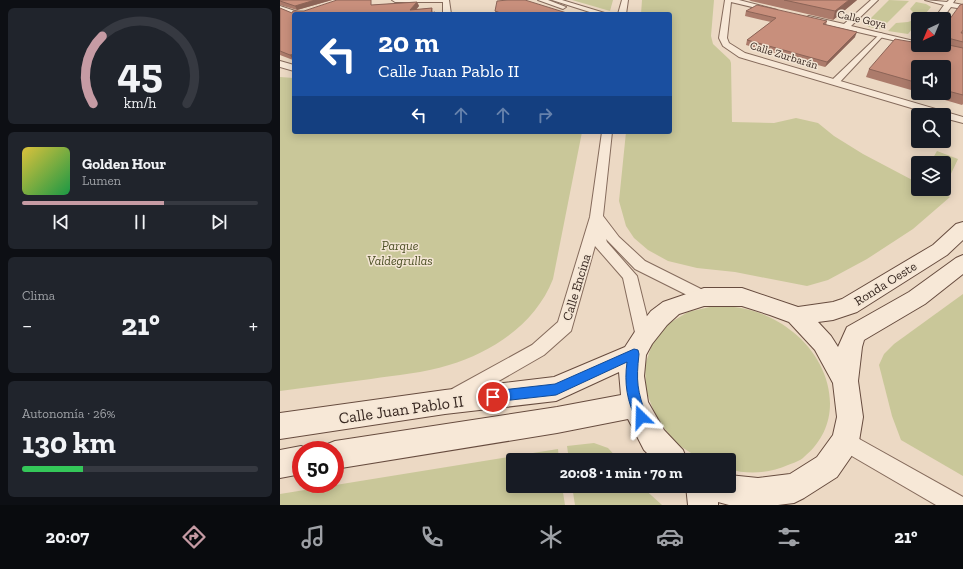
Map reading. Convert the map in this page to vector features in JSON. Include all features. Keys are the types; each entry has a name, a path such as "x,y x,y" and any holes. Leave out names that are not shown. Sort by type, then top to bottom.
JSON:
{"main road":[{"name":"Ronda Oeste","path":"797,316 832,312 849,306 940,250 963,229"},
{"name":"Ronda Oeste","path":"736,491 785,496 827,467 845,441 850,417 845,381 850,347 855,334 917,298 963,263"},
{"name":"Ronda Oeste","path":"639,345 659,318 671,308 704,297 742,297 797,316 823,343 845,381"},
{"name":"Calle Juan Pablo II","path":"280,426 445,402 556,389 639,345"},
{"path":"639,345 631,376 635,405 654,440 666,453"},
{"path":"344,454 557,420 635,405"},
{"path":"280,464 292,462"},
{"path":"702,493 703,505"}],"street":[{"path":"395,0 442,0"},
{"path":"446,0 447,12"},
{"path":"541,0 582,12"},
{"path":"555,0 597,12"},
{"path":"622,12 625,0"},
{"path":"729,0 778,11"},
{"name":"Calle Zurbarán","path":"729,0 723,38 726,44 742,55 963,120"},
{"path":"845,26 875,0"},
{"path":"928,0 950,2 963,7"},
{"path":"943,12 950,2"},
{"path":"280,8 292,15"},
{"name":"Calle Goya","path":"801,16 911,42"},
{"path":"834,82 881,35"},
{"path":"280,64 292,67"},
{"name":"Calle Encina","path":"445,402 538,350 565,326 596,217 607,134"},
{"path":"596,217 614,240 640,265 704,297"},
{"path":"596,217 600,244 630,276 639,345"},
{"path":"845,441 956,505"}],"green space":[{"path":"572,0 613,0 610,11"},
{"path":"642,0 714,0 711,36 713,44 730,60 731,63 732,122 774,123 796,118 818,123 834,136 863,154 911,179 911,196 950,197 913,229 867,259 828,280 807,286 735,272 697,268 668,261 648,250 634,238 626,226 619,201 626,134 672,134 672,12 641,12"},
{"path":"889,0 909,1 881,29 869,27 865,24"},
{"path":"916,2 926,4 931,7 927,12 913,12 910,9"},
{"path":"911,21 911,30 908,34 888,31 896,23"},
{"name":"Parque Valdegrullas","path":"280,77 292,78 292,134 582,134 553,279 536,309 511,334 497,344 481,352 439,368 410,374 280,391"},
{"path":"937,151 950,156 934,156"},
{"path":"951,156 958,159 951,174"},
{"path":"963,294 963,476 901,440 892,416 879,365 884,354 894,344"},
{"path":"714,306 748,309 775,320 793,332 806,345 817,360 825,376 829,393 830,410 826,427 817,443 801,460 774,470 759,472 736,471 736,453 691,453 677,444 657,419 646,391 645,365 653,342 668,324 688,312"},
{"path":"594,443 608,448 613,453 568,453 567,446"},
{"path":"558,449 558,453 533,453"},
{"path":"506,457 506,493 563,493 565,505 280,505 280,494 292,492 344,493 344,484"},
{"path":"573,493 649,493 662,505 575,505"}],"building":[{"path":"280,0 315,0 295,6"},
{"path":"337,0 371,0 371,5 417,2 410,10 432,8 431,12 292,12 304,11"},
{"path":"525,0 564,12 498,12 495,11 497,1"},
{"path":"784,0 849,0 835,11"},
{"path":"963,4 963,30 961,33 963,33 963,42 951,39 951,17 960,5"},
{"path":"757,5 827,21 823,24 857,32 827,62 747,40 776,18 746,11"},
{"path":"280,8 292,13 292,54 290,55 280,51"},
{"path":"895,39 911,42 911,52 951,52 951,45 963,48 963,95 951,92 951,60 911,60 911,81 869,69"}],"route":[{"path":"493,397 556,389 634,354 631,376 635,405 641,417"}]}
